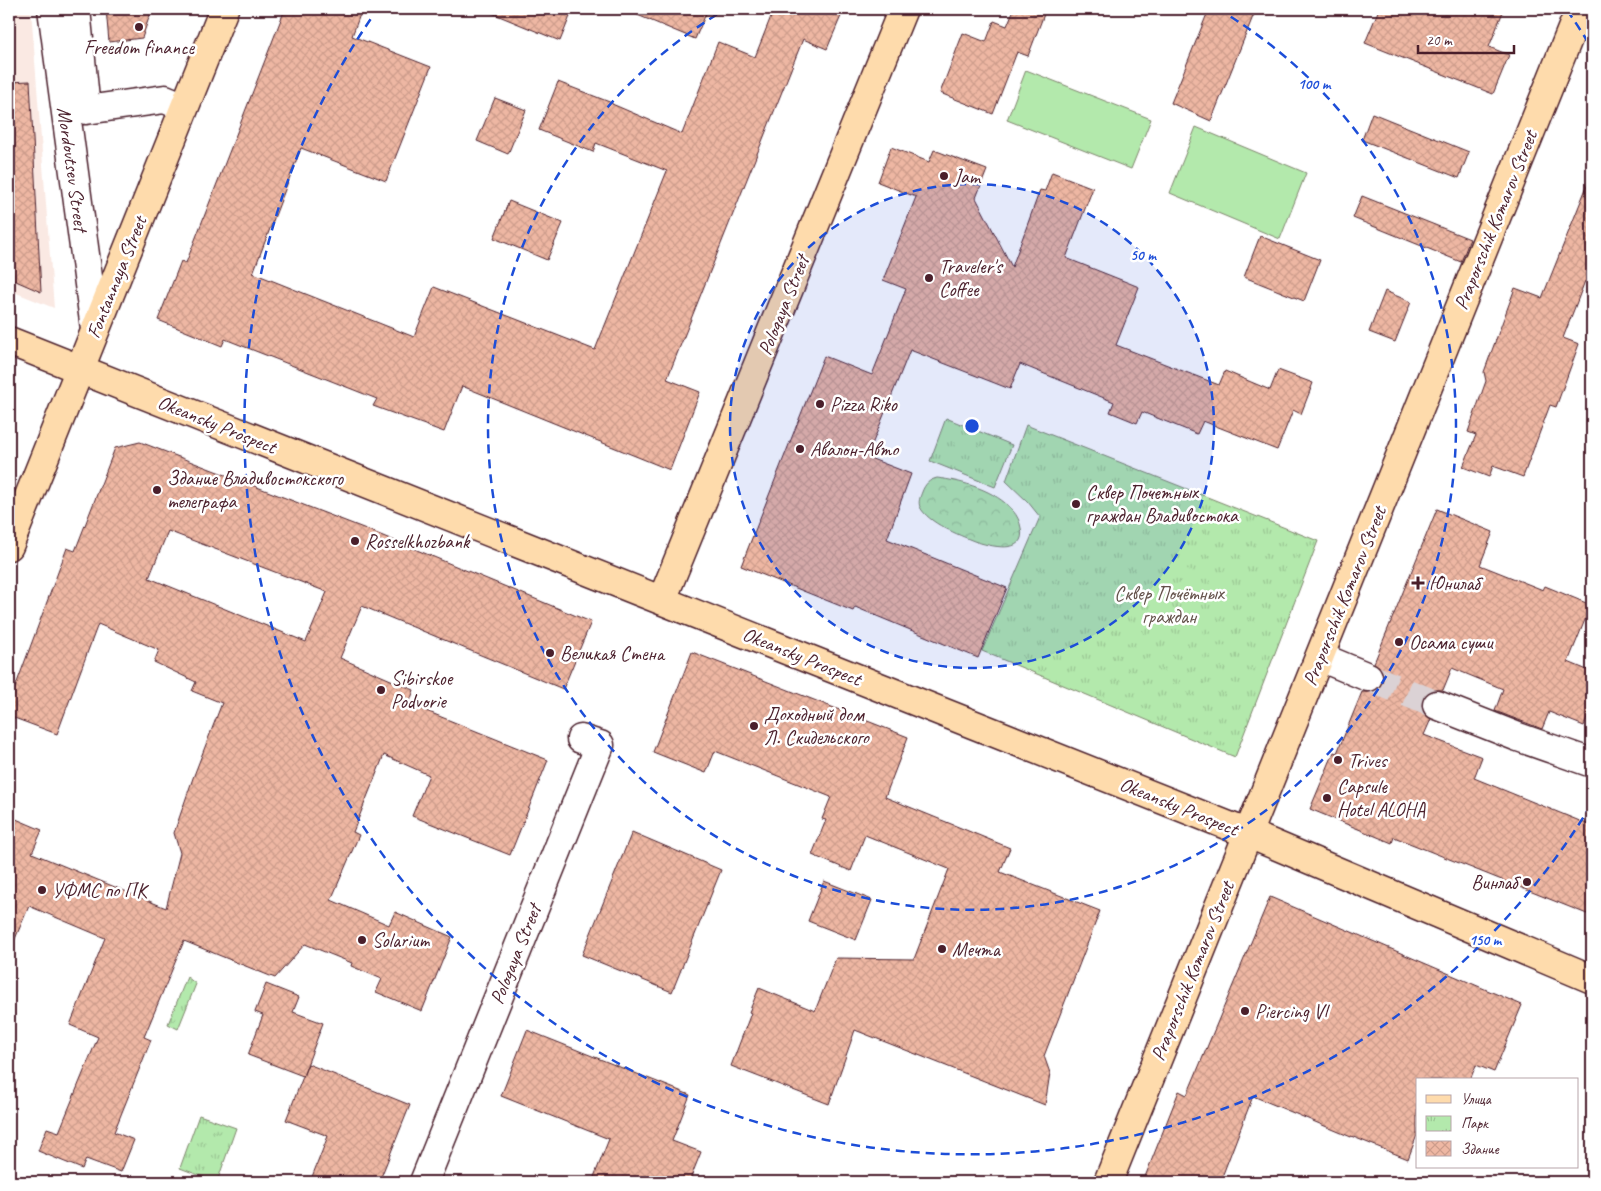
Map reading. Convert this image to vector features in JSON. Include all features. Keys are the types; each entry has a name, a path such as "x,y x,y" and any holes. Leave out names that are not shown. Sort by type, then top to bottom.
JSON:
{"main road":[{"name":"Fontannaya Street","path":"9,546 224,9"},
{"name":"Pologaya Street","path":"662,600 903,9"},
{"name":"Praporschik Komarov Street","path":"1108,1182 1580,9"},
{"name":"Okeansky Prospect","path":"9,341 1249,834 1592,979"}],"street":[{"name":"Mordovtsev Street","path":"52,9 95,329"},
{"name":"Mordovtsev Street","path":"76,9 86,110 165,99 184,107"},
{"path":"1320,657 1368,677"},
{"path":"1437,705 1592,764"},
{"name":"Pologaya Street","path":"424,1182 600,745 581,738"}],"shaded area":[{"path":"9,9 31,9 54,308 9,290"}],"green space":[{"path":"1026,70 1151,119 1131,169 1007,120"},
{"path":"1196,127 1306,173 1280,239 1170,193"},
{"path":"946,418 1012,445 995,487 930,461"},
{"name":"Сквер Почётных граждан","path":"1026,425 1318,541 1235,757 982,651 1040,517 1028,502 1006,481"},
{"path":"937,478 968,484 988,492 1006,504 1016,514 1020,523 1021,537 1018,543 1005,547 981,543 952,532 930,518 924,513 919,503 923,489 930,481"},
{"path":"187,977 196,984 178,1029 168,1024"},
{"path":"199,1115 236,1128 217,1182 180,1168"}],"building":[{"path":"106,9 152,9 142,38 109,42"},
{"path":"285,9 362,9 352,36 431,67 386,181 301,148 253,273 414,337 434,287 595,350 667,171 596,143 593,152 539,130 558,82 612,103 682,134 718,42 755,57 774,9 844,9 827,49 803,39 667,379 700,392 670,470 462,386 444,432 373,406 377,399 225,339 222,346 158,320 181,261 186,263"},
{"path":"482,9 573,9 560,41"},
{"path":"623,9 708,9 695,39"},
{"path":"1014,9 1046,9 1028,56 1017,52 993,114 940,93 963,33 986,42 994,21 1007,26"},
{"path":"1209,9 1256,9 1211,121 1171,103"},
{"path":"1379,9 1504,9 1489,47 1509,55 1493,94 1365,43"},
{"path":"30,81 41,292 9,278 9,82"},
{"path":"495,98 526,110 508,154 477,141"},
{"path":"1372,113 1469,152 1459,178 1362,140"},
{"path":"891,147 929,162 934,150 987,170 976,198 1012,267 1040,190 1045,191 1052,172 1093,188 1066,258 1139,287 1116,345 1219,385 1225,371 1270,390 1278,370 1313,383 1301,414 1293,410 1277,450 1203,421 1197,434 1142,412 1137,423 1110,412 1114,402 1020,364 1010,389 910,350 867,457 911,474 887,539 1007,588 978,658 855,607 853,611 741,566 824,356 872,375 906,289 883,280 916,197 878,182"},
{"path":"1591,176 1592,284 1585,281 1563,338 1579,344 1556,407 1550,405 1523,477 1493,466 1489,477 1463,467 1476,435 1468,432 1486,381 1484,372 1515,288 1542,298"},
{"path":"1362,196 1470,239 1461,262 1353,218"},
{"path":"509,201 563,223 547,260 494,238"},
{"path":"1260,236 1320,260 1304,301 1244,277"},
{"path":"1385,291 1411,302 1395,342 1369,332"},
{"path":"140,442 366,529 591,622 563,689 362,606 340,658 414,690 409,704 548,760 510,855 412,816 429,775 384,755 353,832 359,835 331,900 389,925 395,912 452,937 422,1011 376,992 382,979 351,966 352,963 305,944 275,978 184,941 144,1037 151,1040 114,1132 134,1140 121,1172 86,1159 82,1169 38,1151 47,1128 59,1132 98,1037 70,1025 105,938 29,906 9,953 9,816 42,830 32,853 166,908 180,853 174,833 222,703 192,691 196,682 154,662 159,650 98,624 57,734 9,716 9,704 67,548 75,551 115,448","holes":["168,531 327,592 306,642 149,578"]},
{"path":"1437,509 1493,532 1480,565 1543,590 1545,586 1591,605 1568,662 1592,672 1592,705 1584,726 1549,712 1542,729 1495,711 1503,689 1452,668 1443,690 1435,690 1428,693 1423,699 1422,707 1425,714 1431,719 1424,735 1482,757 1474,778 1592,826 1592,916 1394,837 1392,843 1310,809 1334,752 1337,753 1362,692 1378,689 1382,683 1383,675 1380,667 1374,663"},
{"path":"692,652 908,737 885,797 1010,848 1000,872 1100,911 1044,1056 1050,1073 1045,1105 855,1030 829,1104 731,1066 759,988 815,1011 836,958 914,959 949,869 865,835 851,871 812,855 826,820 822,819 831,797 715,751 706,773 653,752"},
{"path":"632,832 721,870 672,992 582,955"},
{"path":"824,881 872,900 856,940 808,921"},
{"path":"1270,897 1522,1005 1494,1072 1476,1065 1471,1078 1416,1078 1416,1138 1408,1159 1253,1096 1220,1182 1143,1182 1179,1091 1187,1095"},
{"path":"266,984 299,997 293,1012 323,1023 303,1076 248,1055 263,1015 255,1012"},
{"path":"527,1030 690,1095 672,1141 701,1152 689,1182 592,1182 609,1139 501,1096"},
{"path":"308,1064 410,1105 379,1182 310,1182 328,1136 286,1120"}],"tunnel":[{"path":"1368,677 1437,705"}],"place":[{"name":"Freedom finance","path":"139,27"},
{"name":"Jam","path":"944,176"},
{"name":"Traveler's Coffee","path":"929,278"},
{"name":"Pizza Riko","path":"820,404"},
{"name":"Авалон-Авто","path":"800,449"},
{"name":"Здание Владивостокского телеграфа","path":"157,490"},
{"name":"Сквер Почетных граждан Владивостока","path":"1076,504"},
{"name":"Rosselkhozbank","path":"355,541"},
{"name":"Юнилаб","path":"1418,583"},
{"name":"Осама суши","path":"1399,642"},
{"name":"Великая Стена","path":"550,653"},
{"name":"Sibirskoe Podvorie","path":"381,690"},
{"name":"Доходный дом Л. Скидельского","path":"754,726"},
{"name":"Trives","path":"1338,760"},
{"name":"Capsule Hotel ALOHA","path":"1327,798"},
{"name":"Винлаб","path":"1527,882"},
{"name":"УФМС по ПК","path":"42,890"},
{"name":"Solarium","path":"362,940"},
{"name":"Мечта","path":"942,949"},
{"name":"Piercing Vl","path":"1245,1011"}]}
